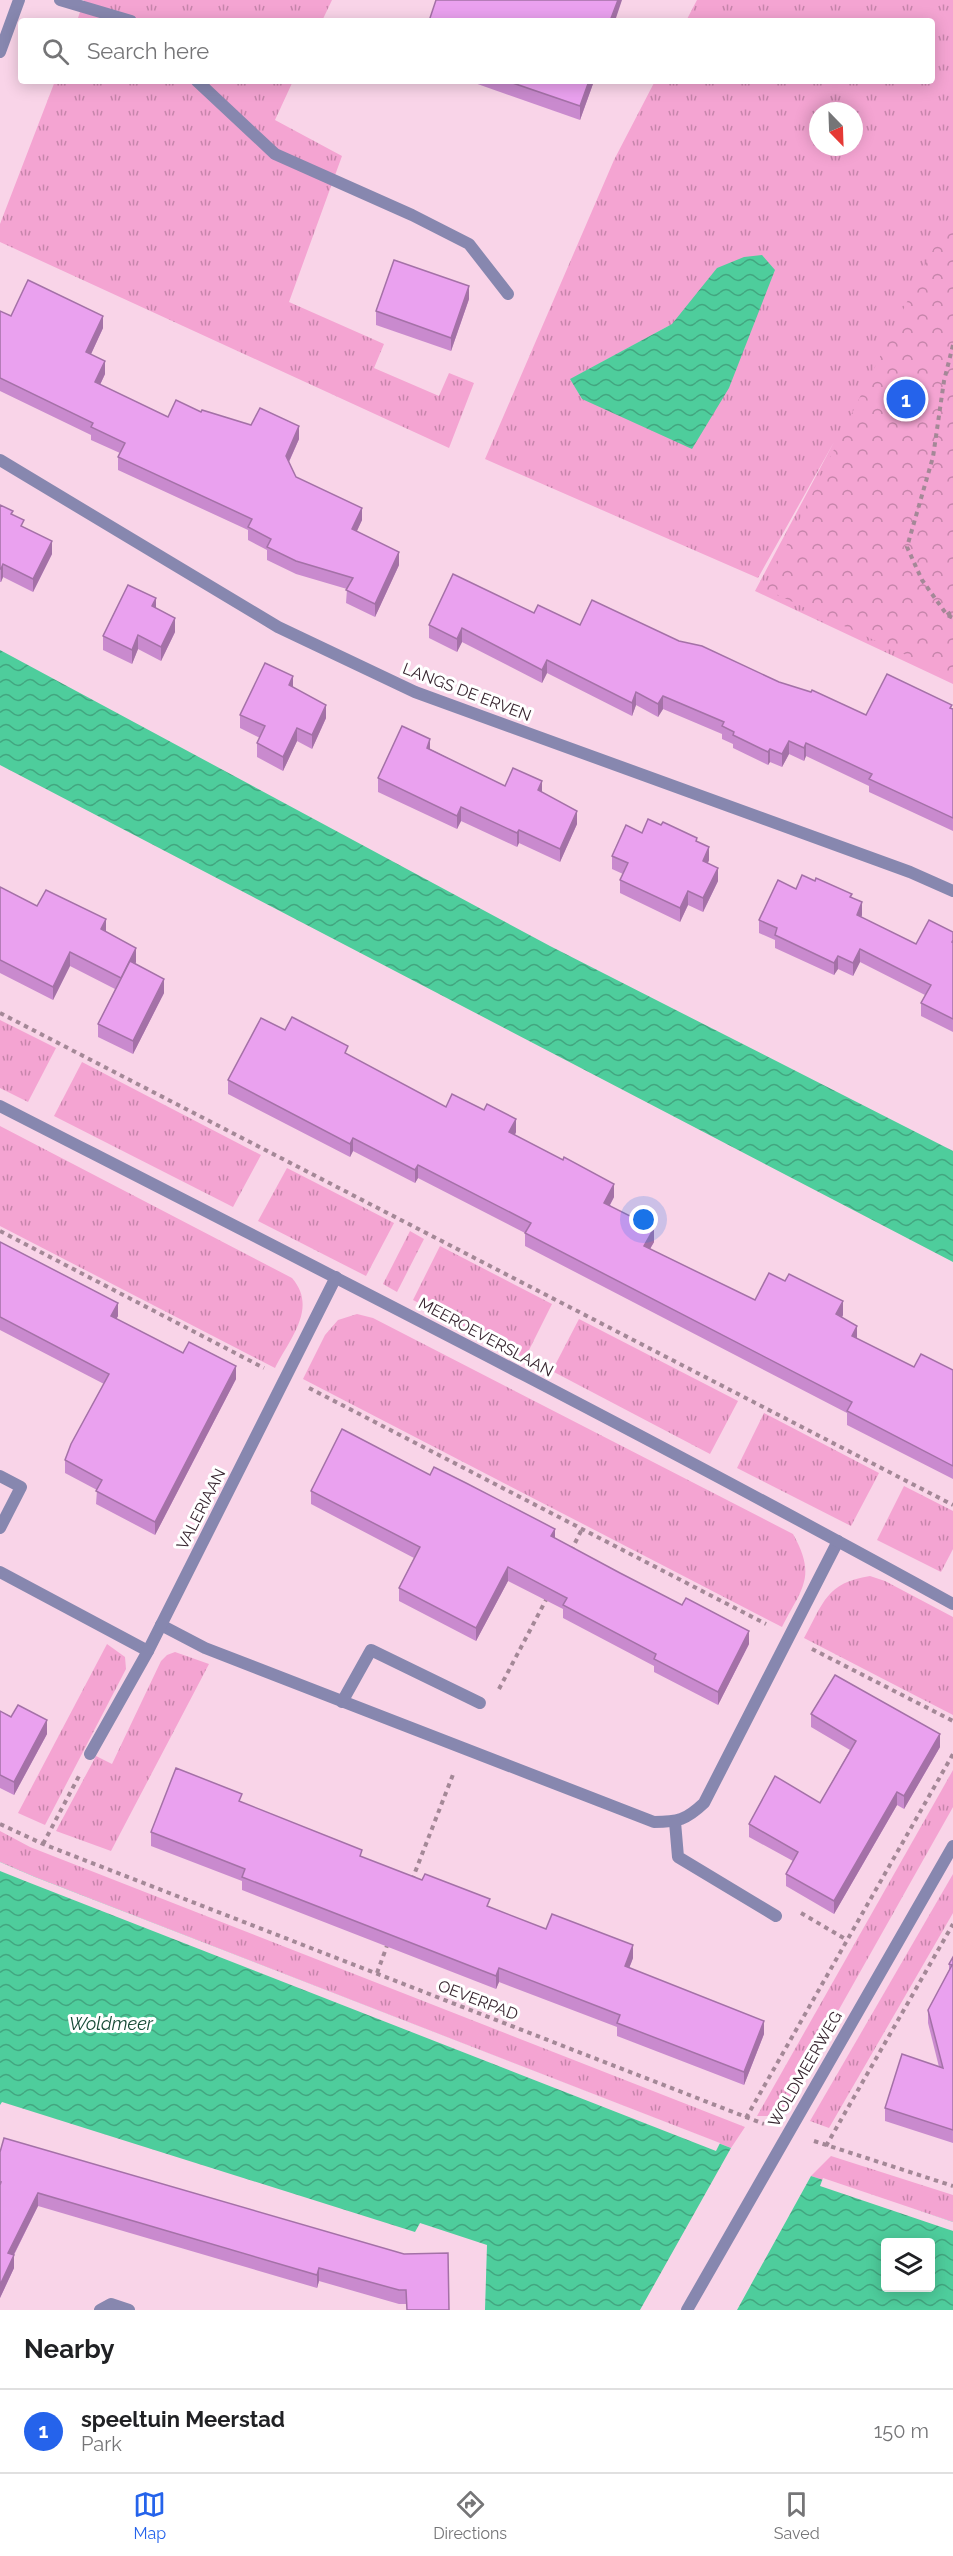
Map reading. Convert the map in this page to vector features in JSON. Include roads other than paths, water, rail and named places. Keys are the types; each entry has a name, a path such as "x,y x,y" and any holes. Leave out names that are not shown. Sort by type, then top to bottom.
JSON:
{"street":[{"path":"0,52 19,0"},
{"path":"60,0 121,18"},
{"path":"200,84 275,153 412,215 469,244 508,294"},
{"name":"LANGS DE ERVEN","path":"0,460 278,627 415,692 910,872 953,891"},
{"name":"MEEROEVERSLAAN","path":"0,1106 336,1277 838,1541 953,1604"},
{"name":"VALERIAAN","path":"90,1754 148,1651 336,1277"},
{"path":"0,1476 21,1487 0,1528"},
{"path":"161,1625 205,1648 654,1822 675,1822 692,1814 704,1803 838,1541"},
{"path":"0,1572 148,1651"},
{"path":"342,1702 371,1650 480,1703"},
{"path":"675,1822 678,1857 776,1916"},
{"name":"WOLDMEERWEG","path":"687,2310 953,1846"},
{"path":"100,2310 111,2304 129,2310"}],"water":[{"path":"762,255 775,270 729,388 692,449 582,399 570,379 672,324 717,268 744,257"},
{"path":"0,650 550,946 953,1151 953,1262 0,765"},
{"name":"Woldmeer","path":"0,1862 731,2148 640,2310 485,2310 487,2245 420,2223 415,2232 2,2102 0,2105"},
{"path":"811,2176 953,2222 953,2310 737,2310"}],"place":[{"name":"speeltuin Meerstad","path":"906,399"}]}
